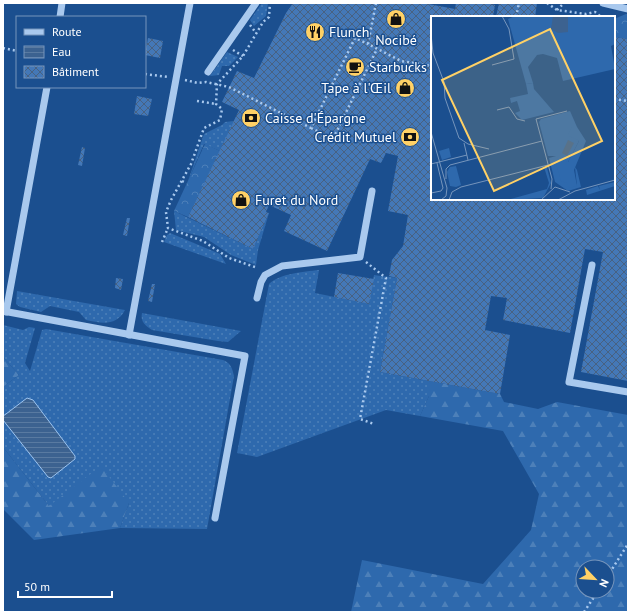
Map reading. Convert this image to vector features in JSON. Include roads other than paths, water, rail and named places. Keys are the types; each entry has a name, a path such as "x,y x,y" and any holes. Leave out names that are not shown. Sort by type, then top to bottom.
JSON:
{"lane":[{"path":"60,16 62,3"},
{"path":"129,334 190,3"},
{"path":"208,72 256,3"},
{"path":"603,3 628,9"},
{"path":"47,88 4,312 245,356 215,518"},
{"path":"257,298 261,282 265,275 282,266 360,257 372,192"},
{"path":"592,265 569,382 628,392"}],"water":[{"path":"27,398 33,400 75,456 75,459 51,478 48,477 3,420 3,416"}],"place":[{"name":"Nocibé","path":"396,19"},
{"name":"Flunch","path":"315,32"},
{"name":"Starbucks","path":"355,67"},
{"name":"Tape à l'Œil","path":"405,88"},
{"name":"Caisse d'Épargne","path":"251,118"},
{"name":"Crédit Mutuel","path":"410,137"},
{"name":"Furet du Nord","path":"241,200"}]}
